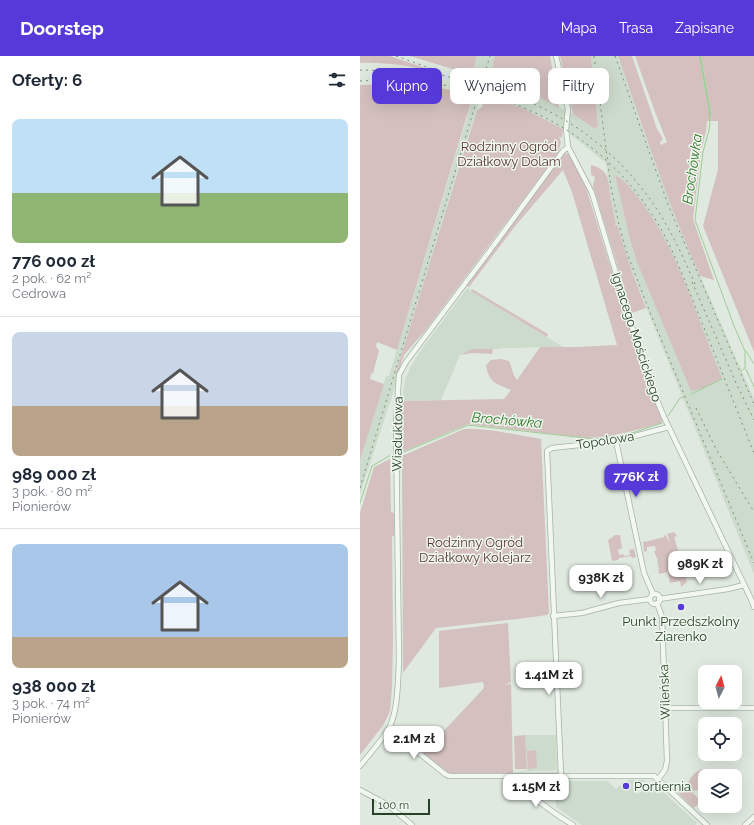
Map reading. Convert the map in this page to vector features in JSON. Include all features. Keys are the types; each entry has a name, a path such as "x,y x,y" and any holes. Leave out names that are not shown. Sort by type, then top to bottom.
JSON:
{"street":[{"name":"Ignacego Mościckiego","path":"556,56 568,109 566,135 568,147 592,193 647,377 754,608"},
{"name":"Wiaduktowa","path":"360,766 388,729 394,715 399,661 396,455 397,396 399,378 402,369 563,151 568,147"},
{"name":"Topolowa","path":"553,616 546,456 548,450 552,448 616,441 669,427"},
{"path":"616,441 644,573 652,603 744,585"},
{"path":"561,775 553,616 582,613 618,603 651,597 656,594 658,601"},
{"name":"Wileńska","path":"658,601 662,618 667,766 658,780"},
{"path":"665,708 754,708"},
{"path":"388,729 449,776 654,776 707,825"},
{"path":"523,776 525,786 534,796 572,825"},
{"path":"360,790 388,804 412,825"},
{"path":"745,825 754,816"}],"shaded area":[{"path":"477,56 495,56 492,68 474,68"},
{"path":"591,56 618,56 647,141 679,227 754,399 754,574 630,267 620,239 610,198 606,163 570,134 523,108 510,104 540,104 540,98 548,102 548,104 553,104 575,115 595,129 598,126 596,104 609,104 609,68 592,68"},
{"path":"699,56 701,56 711,113 710,121 709,121 709,113"},
{"path":"471,104 478,104 396,372 398,372 395,387 360,494 360,460 386,376 389,376"},
{"path":"467,288 563,347 472,349 460,355 441,400 402,401 405,380 411,366 421,350"},
{"path":"525,735 556,735 557,770 527,771"},
{"path":"628,780 646,781 635,786 636,794 651,787 658,794 662,791 697,823 695,825 582,825 556,807 556,781 607,781 616,789 620,785 623,788"}],"green space":[{"path":"360,56 390,56 424,68 379,63 360,63"},
{"path":"410,56 477,56 474,68 450,68"},
{"path":"495,56 550,56 552,68 548,68 548,102 540,98 540,68 492,68"},
{"path":"560,56 591,56 592,68 563,68"},
{"path":"618,56 632,56 657,129 663,139 660,142 661,145 667,142 635,56 699,56 709,113 709,121 707,121 701,151 693,219 714,280 700,276 688,249"},
{"path":"701,56 754,56 754,352 703,226 718,169 718,121 710,121 711,113"},
{"path":"360,85 372,85 372,104 442,104 442,89 450,90 450,104 470,104 397,350 377,342 376,346 379,351 374,372 371,374 370,379 384,384 360,460"},
{"name":"Rodzinny Ogród Działkowy Dolam","path":"483,104 510,104 523,108 563,129 562,138 559,136 561,142 558,153 425,331 404,355 398,372 396,372 477,110 482,107"},
{"path":"552,104 558,104 559,108"},
{"path":"571,104 596,104 598,126 595,129 573,114"},
{"path":"565,153 571,157 587,191 645,378 662,423 616,435 587,438 468,424 402,452 402,401 504,399 511,390 497,384 489,376 486,365 491,360 501,359 509,361 517,380 540,347 617,345 572,192 563,170 516,225 469,287 466,286 461,293 460,292"},
{"path":"591,165 601,169 608,179 610,198 616,223 615,225 617,225 632,272 646,308 632,313 593,186 595,177 591,175"},
{"path":"615,175 622,179 630,187 652,217 686,284 722,378 703,388 691,391 637,262"},
{"path":"472,289 548,334 547,337 471,291"},
{"path":"472,349 493,349 492,354 473,353 460,355"},
{"name":"Rodzinny Ogród Działkowy Kolejarz","path":"464,429 493,431 541,439 549,613 547,615 526,618 436,628 403,673 402,456"},
{"path":"390,459 391,512 394,513 394,536 392,536 393,642 390,711 384,724 360,755 360,513 374,467"},
{"path":"674,532 677,536 674,537 681,560 684,559 684,562 672,557 685,564 682,565 687,582 681,587 680,581 670,583 668,572 659,574 658,561 654,551 656,551 655,546 647,547 647,551 644,552 643,542 664,537 665,534 670,544 667,534"},
{"path":"615,535 620,535 622,548 618,550 619,555 630,555 629,550 634,549 636,557 632,558 631,556 619,558 618,560 612,561 608,540"},
{"path":"508,623 511,682 505,685 511,684 513,773 449,773 423,753 483,689 484,686 483,682 439,688 439,631"},
{"path":"525,735 527,769 515,769 514,736"},
{"path":"536,750 537,768 528,769 527,751"},
{"path":"697,771 698,790 694,791 688,784 690,779"},
{"path":"683,787 688,788 698,798 698,805 693,808 678,792"}],"waterway":[{"name":"Brochówka","path":"710,121 703,152 695,220 734,326 745,351 745,368 741,371"},
{"path":"746,351 754,364"},
{"path":"746,369 754,387"},
{"name":"Brochówka","path":"691,394 722,379"},
{"name":"Brochówka","path":"668,416 680,398 684,397"},
{"name":"Brochówka","path":"399,454 468,425 595,439 632,433 662,423"},
{"name":"Brochówka","path":"360,503 372,466 389,456 396,455"}],"railway":[{"path":"396,56 430,68"},
{"path":"360,488 490,56"},
{"path":"594,56 611,187 626,250 649,310 754,563"},
{"path":"615,56 669,207 754,404"},
{"path":"360,70 372,70"},
{"path":"442,75 490,88 524,100 568,122 588,135 624,167 654,205 675,241 696,286"},
{"path":"360,81 404,81 447,86 489,95 529,110 566,130 600,155 631,186 657,222 663,233 684,278 754,453"},
{"path":"692,282 754,420"},
{"path":"696,408 716,449 754,512"}],"place":[{"name":"Punkt Przedszkolny Ziarenko","path":"681,607"},
{"name":"Portiernia","path":"626,786"}]}
